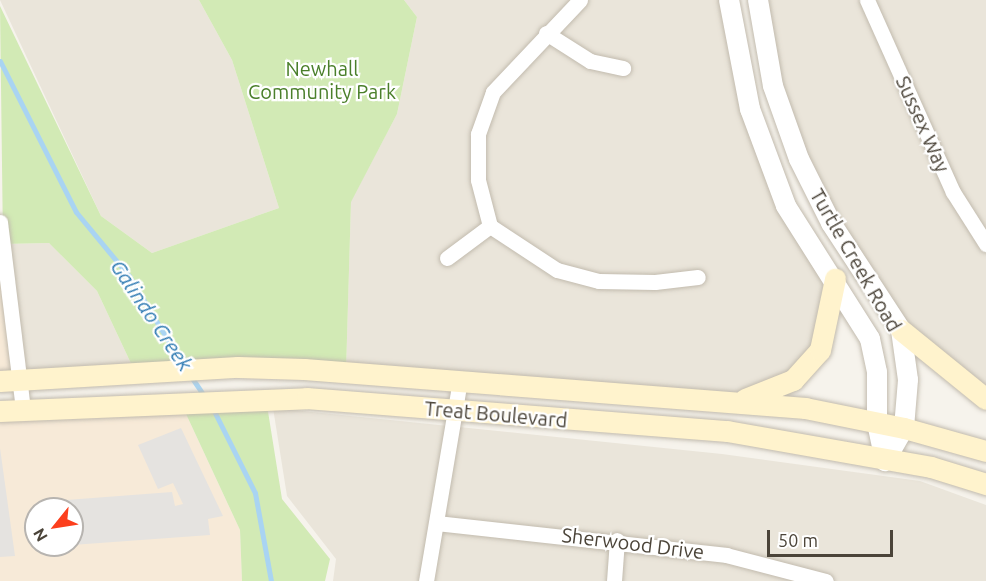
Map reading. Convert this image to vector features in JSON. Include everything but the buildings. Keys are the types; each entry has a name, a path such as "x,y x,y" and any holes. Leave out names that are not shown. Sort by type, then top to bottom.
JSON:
{"main road":[{"path":"732,401 759,396 793,380 819,350 835,279"},
{"path":"901,330 986,399"},
{"name":"Treat Boulevard","path":"10,380 238,367 732,401 805,408 904,428 986,452"},
{"name":"Treat Boulevard","path":"0,411 192,400 308,398 457,412 727,431 885,461 931,467 986,484"}],"street":[{"path":"580,0 546,33 493,92 478,134 478,180 490,226 557,270 600,281 655,282 698,277"},
{"name":"Turtle Creek Road","path":"729,0 750,109 786,206 835,279 870,339 877,372 877,423 885,461"},
{"name":"Turtle Creek Road","path":"758,0 773,86 799,159 831,223 901,330 908,380 904,428 885,461"},
{"name":"Sussex Way","path":"867,0 953,192 986,244"},
{"path":"546,33 590,61 623,68"},
{"path":"0,222 10,380 23,409"},
{"path":"447,258 490,226"},
{"path":"426,581 457,412 460,381"},
{"name":"Sherwood Drive","path":"436,523 617,540 726,555 826,581"},
{"path":"614,581 617,540"}],"shaded area":[{"path":"0,0 199,0 232,60 279,208 152,253 101,216"},
{"path":"404,0 729,0 786,205 835,279 820,350 759,396 346,372 351,201 397,114 417,17"},
{"path":"758,0 986,0 986,399 901,330 799,159"},
{"path":"0,222 20,378 0,381"},
{"path":"49,243 97,291 135,372 20,378 3,244"},
{"path":"180,401 240,530 242,581 0,581 0,411"},
{"path":"273,408 722,454 920,481 986,505 986,581 333,581 336,559 287,496"},
{"path":"181,428 223,516 208,519 210,535 84,544 84,499 172,492 175,506 183,504 173,483 158,489 138,445"},
{"path":"0,448 15,556 0,557"}],"green space":[{"name":"Newhall Community Park","path":"199,0 404,0 417,17 397,114 351,202 346,372 135,372 97,291 49,243 3,244 0,6 101,216 152,253 279,208 232,60"},
{"path":"266,399 282,499 330,559 325,581 242,581 240,530 180,401"}],"waterway":[{"name":"Galindo Creek","path":"0,61 76,212 129,276 183,365"},
{"name":"Galindo Creek","path":"190,375 205,397"},
{"name":"Galindo Creek","path":"212,407 255,493 271,581"}]}
